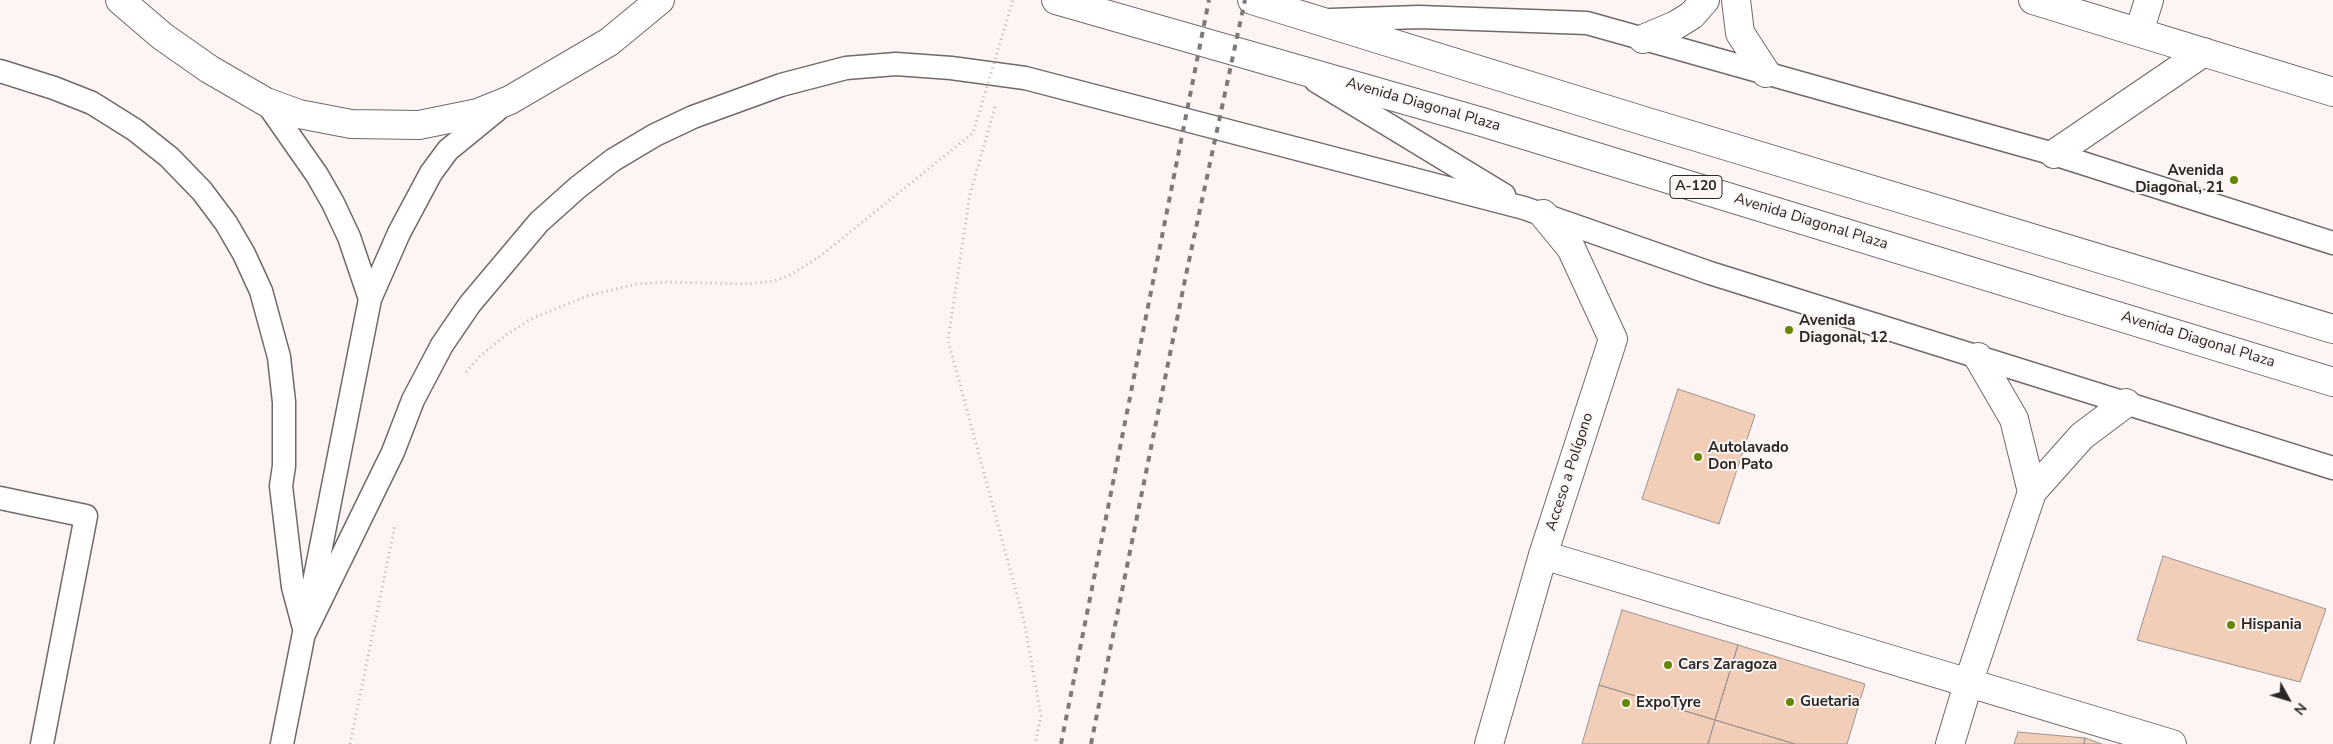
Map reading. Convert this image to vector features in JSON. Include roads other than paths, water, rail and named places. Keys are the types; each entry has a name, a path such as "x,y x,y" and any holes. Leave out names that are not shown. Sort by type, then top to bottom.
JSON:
{"main road":[{"path":"119,1 162,36 208,69 266,102 299,114 351,124 418,125 478,113 510,100 609,42 660,0"},
{"name":"Avenida Diagonal Plaza","path":"1056,0 1492,125 2333,382"},
{"path":"1252,0 1644,121 2333,329"},
{"path":"1643,38 1684,20 1692,15 1705,0"},
{"path":"1736,0 1740,33 1766,73"},
{"path":"2032,0 2333,92"},
{"path":"2139,32 2149,0"},
{"path":"2054,154 2204,52"},
{"name":"Acceso a Polígono","path":"1489,744 1544,555 1613,338 1571,248 1533,211"},
{"path":"1978,357 2014,419 2032,492"},
{"path":"1950,744 1968,681 2032,492 2082,436 2126,403"},
{"path":"1544,555 1968,681 2172,744"}],"lane":[{"path":"1320,21 1419,18 1587,23 2054,154 2333,243"},
{"path":"305,632 393,452 413,400 442,345 470,304 539,222 577,188 614,160 655,135 726,105 790,82 846,68 896,64 951,68 1025,78 1533,211 1710,273 2333,468"},
{"path":"1291,67 1533,211"},
{"path":"0,72 54,88 92,103 135,130 169,157 202,191 226,223 244,254 263,298 279,357 284,402 282,495 293,587 305,632"},
{"path":"282,744 370,299 399,233 431,173 448,150 510,100"},
{"path":"266,102 317,175 333,203 349,237 370,299"},
{"path":"0,498 86,516 42,744"}],"railway":[{"path":"1061,744 1209,0"},
{"path":"1091,744 1187,270 1245,0"}],"place":[{"name":"Avenida Diagonal, 21","path":"2234,180"},
{"name":"Avenida Diagonal, 12","path":"1789,330"},
{"name":"Autolavado Don Pato","path":"1698,457"},
{"name":"Hispania","path":"2231,625"},
{"name":"Cars Zaragoza","path":"1668,665"},
{"name":"Guetaria","path":"1790,702"},
{"name":"ExpoTyre","path":"1626,703"}]}
